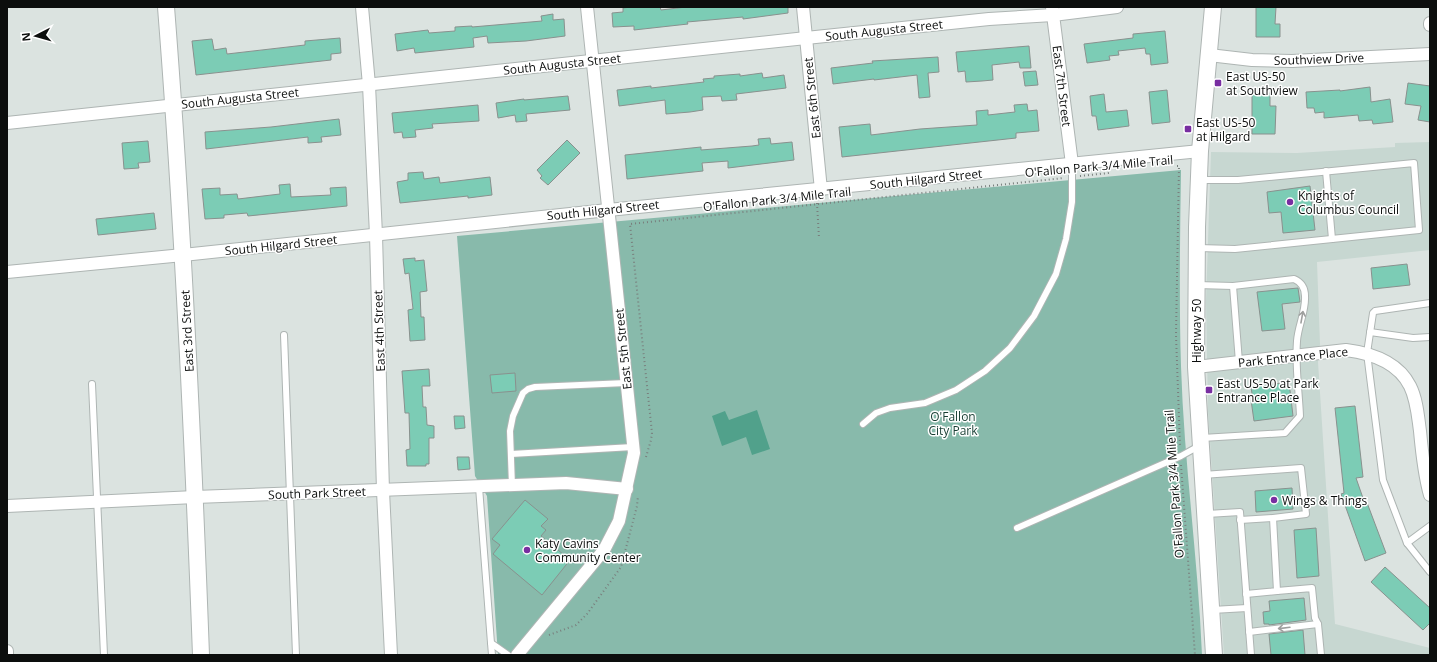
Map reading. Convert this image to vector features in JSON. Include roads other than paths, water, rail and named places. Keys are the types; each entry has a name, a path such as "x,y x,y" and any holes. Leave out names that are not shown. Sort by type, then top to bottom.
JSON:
{"main road":[{"name":"East 3rd Street","path":"166,7 174,104 183,255 201,655"},
{"name":"Highway 50","path":"1213,7 1200,151 1196,285 1196,367 1214,655"}],"street":[{"name":"East 4th Street","path":"362,7 369,85 376,235 383,491 391,655"},
{"name":"East 5th Street","path":"517,655 604,550 632,491 634,453 587,7"},
{"name":"East 6th Street","path":"803,7 821,190"},
{"name":"South Augusta Street","path":"7,123 1053,11 1118,7"},
{"name":"East 7th Street","path":"1053,11 1072,164"},
{"name":"Southview Drive","path":"1209,55 1252,60 1292,61 1430,54"},
{"name":"South Hilgard Street","path":"7,272 1200,151"},
{"name":"Park Entrance Place","path":"1196,367 1346,350 1367,353 1387,363 1404,376 1410,386 1417,411 1425,475 1430,495"},
{"name":"South Park Street","path":"7,506 195,497 566,483 632,491"}],"lane":[{"path":"1197,248 1235,249 1419,230 1414,163 1238,180 1199,180"},
{"path":"863,424 876,413 890,408 924,403 956,390 985,370 1010,348 1034,316 1056,274 1066,239 1072,202 1072,164"},
{"path":"1326,171 1332,239"},
{"path":"1017,528 1181,456 1200,442 1285,433 1300,416 1296,356 1297,339 1305,296 1303,287 1299,281 1294,279 1233,286 1196,285"},
{"path":"1233,286 1239,362"},
{"path":"1430,303 1375,311 1373,313 1367,353 1383,480 1407,543 1430,572"},
{"path":"1370,332 1413,338 1430,337"},
{"path":"284,335 296,655"},
{"path":"512,486 510,431 513,416 523,393 535,387 626,383"},
{"path":"92,384 104,655"},
{"path":"511,454 633,446"},
{"path":"1203,475 1301,468 1306,514 1240,520"},
{"path":"480,487 492,655"},
{"path":"1205,514 1240,512 1250,655"},
{"path":"1273,518 1278,591"},
{"path":"1407,543 1430,526"},
{"path":"1246,594 1312,588 1321,655"},
{"path":"1211,610 1247,608"},
{"path":"1249,632 1318,624"},
{"path":"491,643 508,655"}],"place":[{"name":"East US-50 at Southview","path":"1218,83"},
{"name":"East US-50 at Hilgard","path":"1188,129"},
{"name":"Knights of Columbus Council","path":"1290,202"},
{"name":"East US-50 at Park Entrance Place","path":"1209,390"},
{"name":"Wings & Things","path":"1274,500"},
{"name":"Katy Cavins Community Center","path":"527,550"}],"park label":[{"name":"O'Fallon City Park","path":"953,423"}]}
